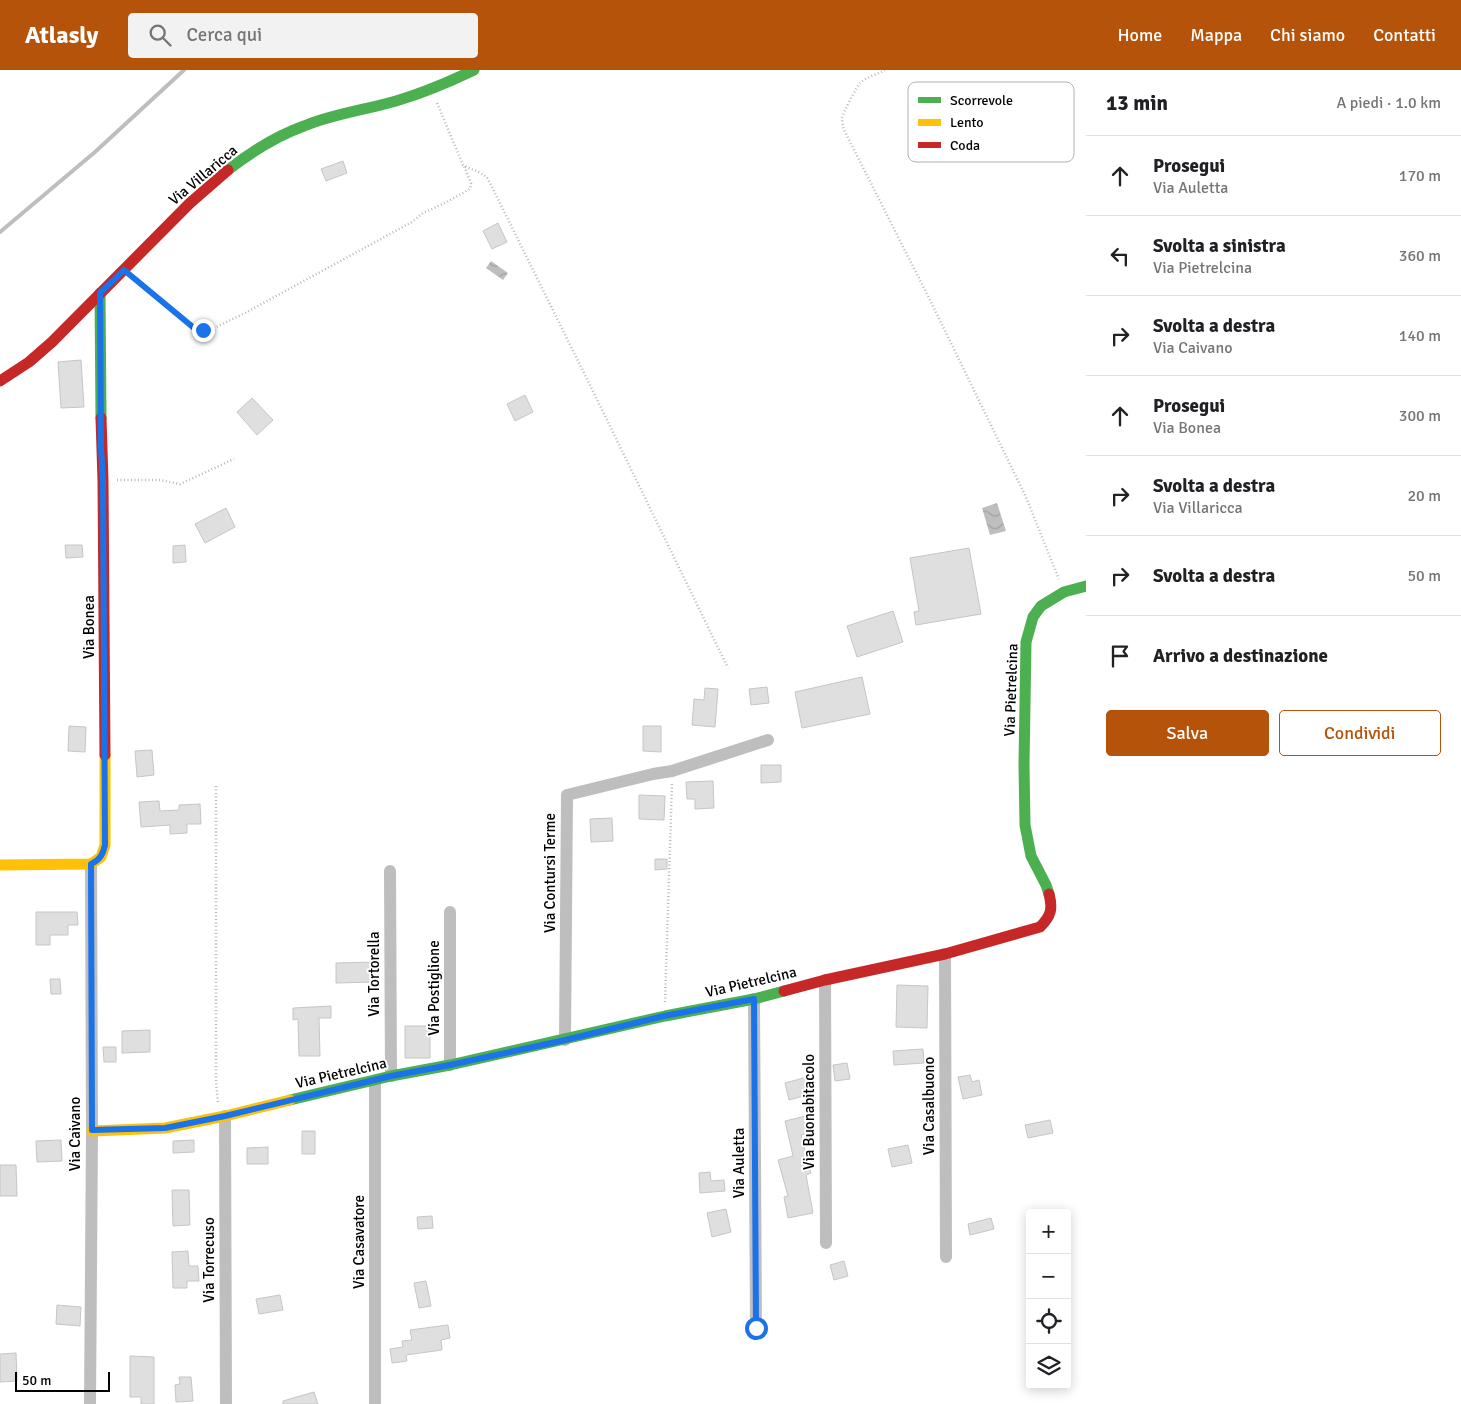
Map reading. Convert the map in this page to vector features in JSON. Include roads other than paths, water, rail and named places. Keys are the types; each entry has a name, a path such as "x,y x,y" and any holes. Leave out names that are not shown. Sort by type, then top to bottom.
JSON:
{"street":[{"name":"Via Villaricca","path":"0,381 41,352 206,188 234,166 280,136 305,125 432,90 474,70"},
{"name":"Via Bonea","path":"91,864 101,857 105,845 100,293"},
{"name":"Via Pietrelcina","path":"92,1130 165,1128 223,1116 391,1076 565,1040 664,1016 754,999 825,980 945,954 1040,927 1046,923 1050,914 1051,902 1050,895 1032,856 1025,825 1026,650 1030,623 1036,611 1048,600 1064,592 1086,586"},
{"name":"Via Contursi Terme","path":"565,1040 567,795 653,774 672,772 768,740"},
{"path":"0,865 91,864"},
{"name":"Via Caivano","path":"90,1404 91,864"},
{"name":"Via Tortorella","path":"390,871 391,1076"},
{"name":"Via Postiglione","path":"450,912 450,1065"},
{"name":"Via Casalbuono","path":"945,954 946,1257"},
{"name":"Via Buonabitacolo","path":"825,980 826,1244"},
{"name":"Via Auletta","path":"754,999 756,1328"},
{"name":"Via Casavatore","path":"375,1081 375,1404"},
{"name":"Via Torrecuso","path":"223,1116 226,1404"}],"water":[{"path":"491,261 508,273 503,280 486,268"},
{"path":"997,503 1006,531 990,535 982,508"}],"waterway":[{"path":"0,232 95,152 184,70"}]}
